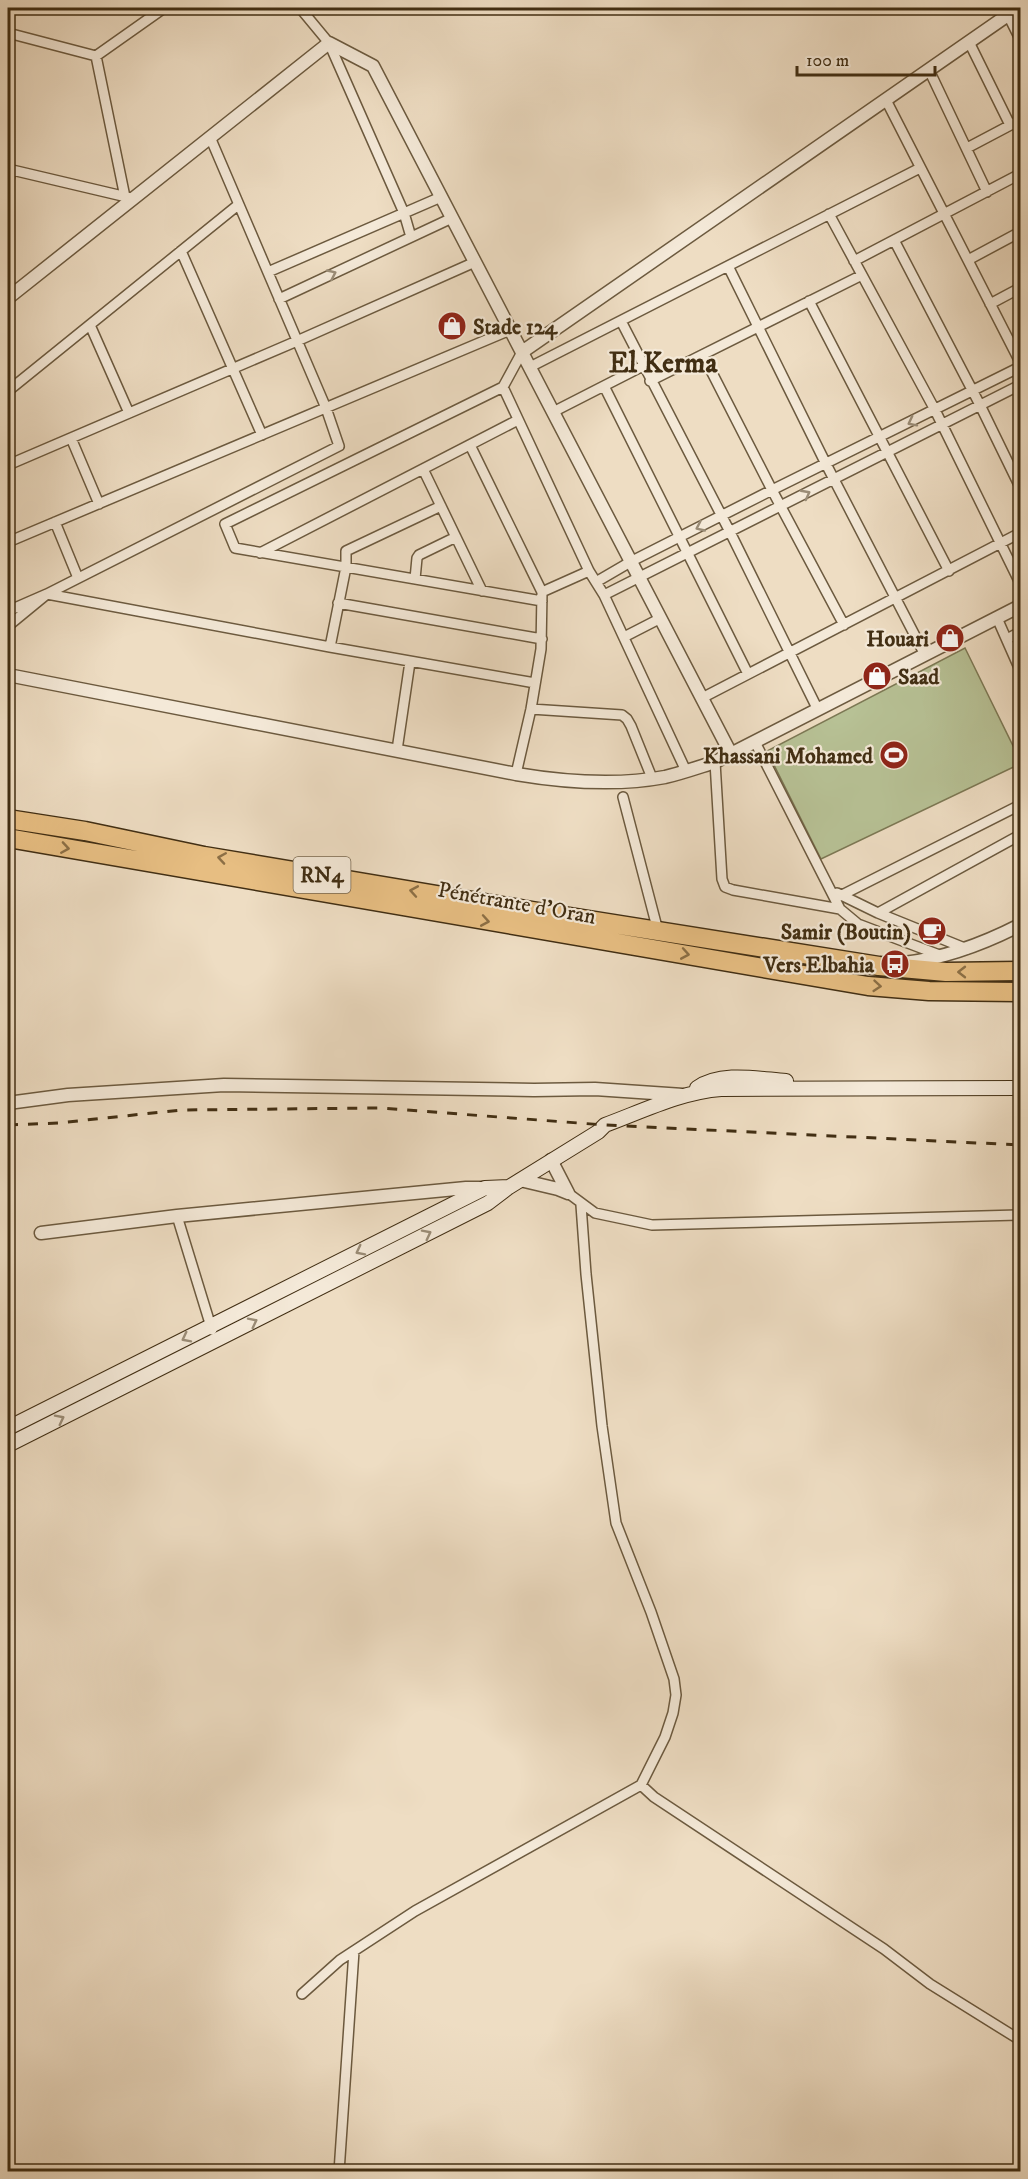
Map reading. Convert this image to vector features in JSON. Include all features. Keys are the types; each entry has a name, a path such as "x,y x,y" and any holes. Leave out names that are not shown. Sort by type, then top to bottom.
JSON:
{"highway":[{"name":"Pénétrante d'Oran","path":"8,819 85,831 204,856 879,966 946,972 1020,971"},
{"name":"Pénétrante d'Oran","path":"8,838 868,986 929,991 1020,992"}],"main road":[{"path":"8,1445 488,1203 551,1160 598,1132 605,1125 687,1095 706,1082 748,1078 890,1089 1020,1088"},
{"path":"8,1428 485,1188 515,1184"}],"street":[{"path":"8,33 96,56 164,8"},
{"path":"300,8 329,44 404,213 411,237"},
{"path":"589,571 542,596 482,591 235,548 225,524 503,387 522,352 1013,11 1020,39"},
{"path":"969,42 1010,125"},
{"path":"8,298 129,198 329,44"},
{"path":"329,44 373,66 731,754"},
{"path":"96,56 129,198"},
{"path":"929,70 987,192"},
{"path":"886,100 1020,362"},
{"path":"967,148 1020,120"},
{"path":"8,610 47,594 339,446 326,408 210,137"},
{"path":"530,368 920,168"},
{"path":"8,184 9,170 129,198"},
{"path":"855,261 1020,174"},
{"path":"268,272 441,197"},
{"path":"8,391 238,205"},
{"path":"829,214 942,424 1020,583"},
{"path":"279,299 452,218"},
{"path":"968,260 1020,232"},
{"path":"894,240 981,405 1020,487"},
{"path":"181,251 262,435"},
{"path":"8,465 475,262"},
{"path":"728,266 826,464 925,655"},
{"path":"650,381 862,275"},
{"path":"990,304 1020,288"},
{"path":"809,302 949,571"},
{"path":"621,321 729,530 818,710"},
{"path":"90,325 129,413"},
{"path":"8,542 510,330"},
{"path":"703,355 844,625"},
{"path":"553,412 643,366"},
{"path":"596,582 679,537 1020,367"},
{"path":"604,595 1020,385"},
{"path":"604,386 748,674"},
{"path":"503,387 686,771"},
{"path":"260,553 518,420"},
{"path":"71,438 99,504"},
{"path":"470,445 542,596 542,639 536,683 516,774"},
{"path":"423,469 482,591"},
{"path":"330,647 346,567 346,551 441,506"},
{"path":"55,522 78,578"},
{"path":"702,698 1020,533"},
{"path":"415,579 419,555 456,537"},
{"path":"8,626 47,594 410,662 536,683"},
{"path":"339,603 542,639"},
{"path":"8,675 545,779 578,781 652,778 715,762 1020,606"},
{"path":"624,637 661,618"},
{"path":"997,618 1020,670"},
{"path":"1007,639 1020,632"},
{"path":"397,750 410,662"},
{"path":"531,709 622,715 631,726 652,778"},
{"path":"755,742 840,909 858,924 942,956"},
{"path":"715,762 722,879 725,887 840,909"},
{"path":"622,797 658,931"},
{"path":"840,896 1020,806"},
{"path":"878,913 1020,835"},
{"path":"828,885 840,896 967,949"},
{"path":"879,966 942,956 967,949 987,942 1020,925"},
{"path":"904,963 914,951 910,944"},
{"path":"8,1103 68,1095 224,1085 595,1089 687,1095"},
{"path":"551,1160 568,1193"},
{"path":"515,1184 558,1189 568,1193 594,1213 652,1225 1020,1215"},
{"path":"41,1233 177,1216 485,1188"},
{"path":"302,1995 354,1951 425,1905 641,1785 665,1737 676,1695 674,1679 651,1611 616,1523 602,1426 586,1274 582,1205"},
{"path":"177,1216 210,1327 218,1339"},
{"path":"641,1785 654,1797 884,1949 930,1984 1020,2040"},
{"path":"339,2172 354,1951"}],"green space":[{"name":"Khassani Mohamed","path":"965,648 1020,764 821,859 767,751"}],"railway":[{"path":"8,1125 58,1123 181,1110 379,1108 605,1125 1020,1145"}],"place":[{"name":"Stade 124","path":"452,326"},
{"name":"Houari","path":"950,638"},
{"name":"Saad","path":"877,676"},
{"name":"Khassani Mohamed","path":"894,755"},
{"name":"Samir (Boutin)","path":"932,931"},
{"name":"Vers Elbahia","path":"895,964"}],"district":[{"name":"El Kerma","path":"663,362"}]}
